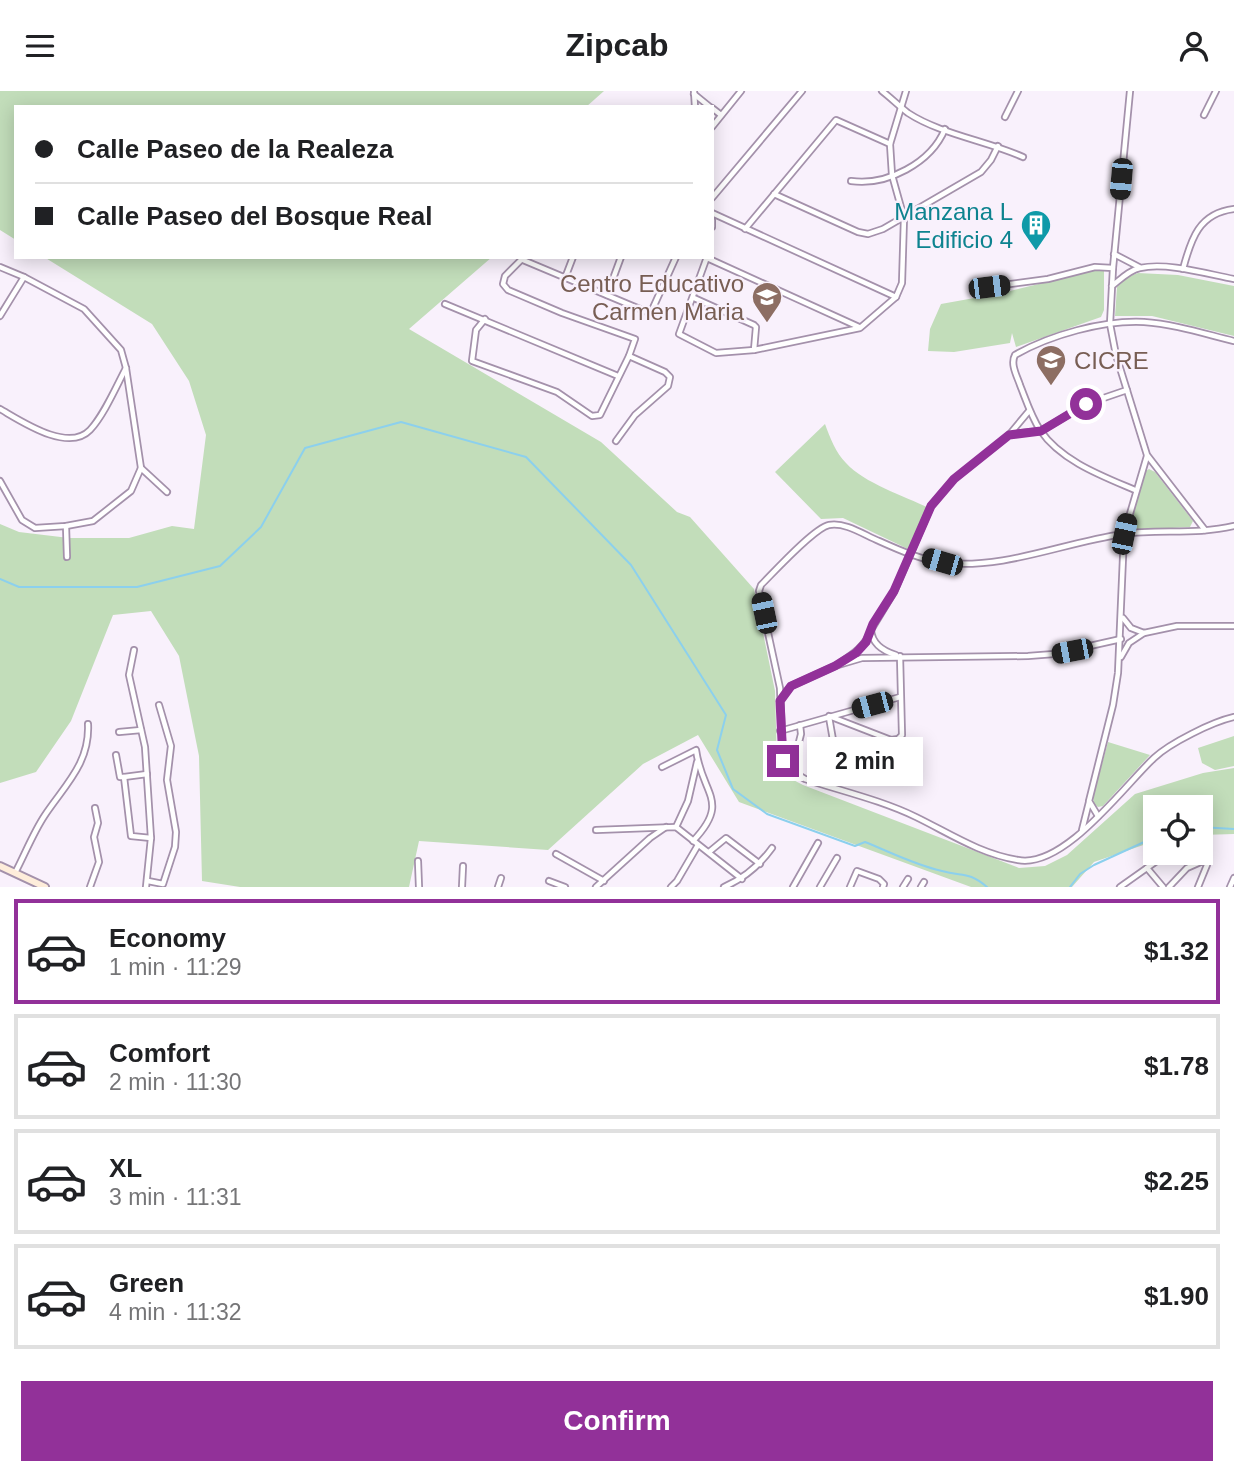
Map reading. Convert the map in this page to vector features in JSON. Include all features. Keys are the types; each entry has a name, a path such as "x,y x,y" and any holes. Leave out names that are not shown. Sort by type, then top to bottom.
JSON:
{"street":[{"path":"714,124 741,91"},
{"path":"714,196 802,91"},
{"path":"882,91 908,113 1023,157"},
{"path":"706,259 694,298 679,332 680,336 716,353 754,350 860,328 896,297 902,283 904,218 892,175 890,144 906,91"},
{"path":"1005,117 1018,91"},
{"path":"1130,91 1112,268 1110,324 1116,355 1147,455 1205,530"},
{"path":"1204,115 1216,91"},
{"path":"694,92 708,105"},
{"path":"714,110 721,115"},
{"path":"745,229 836,120 890,144"},
{"path":"850,181 868,182 910,167 930,153 945,129"},
{"path":"774,194 868,234 904,218 981,172 998,146"},
{"path":"1183,269 1193,234 1199,226 1213,215 1234,209"},
{"path":"714,214 896,297"},
{"path":"1114,254 1140,268"},
{"path":"485,319 476,330 472,361 557,392 592,416 600,415 636,341 632,337 562,313 508,290 503,283 505,276 524,259 650,311 675,259"},
{"path":"565,278 572,259"},
{"path":"607,295 620,259"},
{"path":"711,259 860,328"},
{"path":"0,267 84,309 121,350 141,468 131,491 93,520 66,526 35,528 22,520 0,481"},
{"path":"981,288 1048,279 1095,267 1112,268"},
{"path":"1112,287 1128,273 1140,268 1183,269 1234,279"},
{"path":"0,316 24,277"},
{"path":"694,298 754,325 754,350"},
{"path":"445,304 618,376"},
{"path":"1135,490 1074,461 1041,431 1029,410 1013,362 1014,355 1077,331 1126,322 1157,324 1234,341"},
{"path":"616,440 635,415 668,386 670,377 665,372 629,356"},
{"path":"0,409 29,426 73,439 89,432 126,368"},
{"path":"1009,435 1041,431 1086,404 1127,390"},
{"path":"780,701 791,686 835,666 856,653 866,642 873,624 894,591 931,506 954,479 1009,435 1029,410"},
{"path":"1081,831 1113,705 1120,659 1124,534 1147,455"},
{"path":"141,468 167,492"},
{"path":"1234,526 1124,534 1011,560 980,564 942,562 911,554 850,528 827,525 820,528 761,585 759,591 779,682 783,761 790,770 805,779 915,816 949,836 991,853 1021,861 1045,856 1064,846 1098,816 1155,756 1212,724 1234,717"},
{"path":"66,526 67,557"},
{"path":"1122,616 1131,628 1144,633"},
{"path":"873,624 872,635 875,643 883,650 900,656"},
{"path":"1120,659 1129,643 1144,633 1190,625 1234,626"},
{"path":"835,666 862,659 900,656 1028,656 1072,651 1121,639"},
{"path":"134,650 129,675 147,774 151,838 147,884 163,884 175,847 176,832 167,780 171,745 159,705"},
{"path":"829,716 891,740 898,739 902,735 900,656"},
{"path":"779,682 791,686"},
{"path":"780,731 901,697"},
{"path":"822,777 834,740 829,716"},
{"path":"15,873 44,816 66,788 85,752 89,741 88,724"},
{"path":"795,758 801,734 800,725"},
{"path":"119,731 141,730"},
{"path":"662,767 696,750 714,807 708,825 671,887"},
{"path":"116,755 120,777 147,774"},
{"path":"676,827 688,801 698,761"},
{"path":"124,777 131,836 151,838"},
{"path":"1089,801 1098,816"},
{"path":"90,887 99,862 94,837 98,823 95,808"},
{"path":"596,887 650,838 667,827"},
{"path":"596,830 676,827 742,879"},
{"path":"709,852 726,838 760,864"},
{"path":"793,887 818,843"},
{"path":"724,887 742,879 760,864 772,848"},
{"path":"556,854 604,881"},
{"path":"820,887 837,858"},
{"path":"1169,887 1186,868 1206,860 1207,865 1198,887"},
{"path":"418,861 419,887"},
{"path":"1120,887 1151,865"},
{"path":"0,866 45,887"},
{"path":"462,887 463,866"},
{"path":"1147,868 1163,887"},
{"path":"850,887 857,871 879,879 883,885"},
{"path":"498,887 501,878"},
{"path":"1230,887 1234,878"},
{"path":"903,887 908,879"},
{"path":"549,881 565,887"}],"green space":[{"path":"0,91 604,91 588,105 14,105 14,239 0,230"},
{"path":"47,259 490,259 409,329 601,442 677,512 690,517 754,589 775,691 777,763 784,775 803,785 1019,868 1045,866 1067,855 1135,794 1203,773 1234,768 1234,834 1213,835 1213,795 1143,795 1143,845 1094,862 1072,887 971,887 739,802 698,735 643,764 548,850 419,841 409,887 240,887 202,881 199,756 179,656 151,611 113,615 71,721 36,772 0,783 0,524 19,532 69,538 129,538 172,526 194,529 206,435 189,381 152,324"},
{"path":"1104,268 1104,310 1101,317 1016,347 1012,333 1010,343 954,352 928,351 930,329 941,304 1002,293"},
{"path":"1138,273 1178,275 1234,286 1234,336 1152,316 1115,316 1117,287 1125,278"},
{"path":"825,424 836,450 854,470 874,483 929,508 908,549 843,518 821,519 775,472"},
{"path":"1149,469 1155,472 1193,521 1190,527 1137,530 1131,528 1130,521 1146,471"},
{"path":"1234,736 1234,766 1215,770 1202,763 1198,748"},
{"path":"1108,742 1150,755 1103,806 1098,807 1094,804 1093,797"}],"waterway":[{"path":"0,579 19,587 137,587 220,566 261,527 305,448 401,422 526,457 631,565 726,715 717,750 733,789 767,814 855,846 865,842 922,865 970,876 987,887"},
{"path":"1213,828 1234,829"},
{"path":"1070,887 1080,874 1094,865 1143,843"}],"place":[{"name":"Manzana L Edificio 4","path":"1036,252"},
{"name":"Centro Educativo Carmen Maria","path":"767,324"},
{"name":"CICRE","path":"1051,387"}],"route":[{"path":"783,761 780,701 791,686 835,666 856,653 866,642 873,624 894,591 931,506 954,479 1009,435 1041,431 1086,404"}]}
